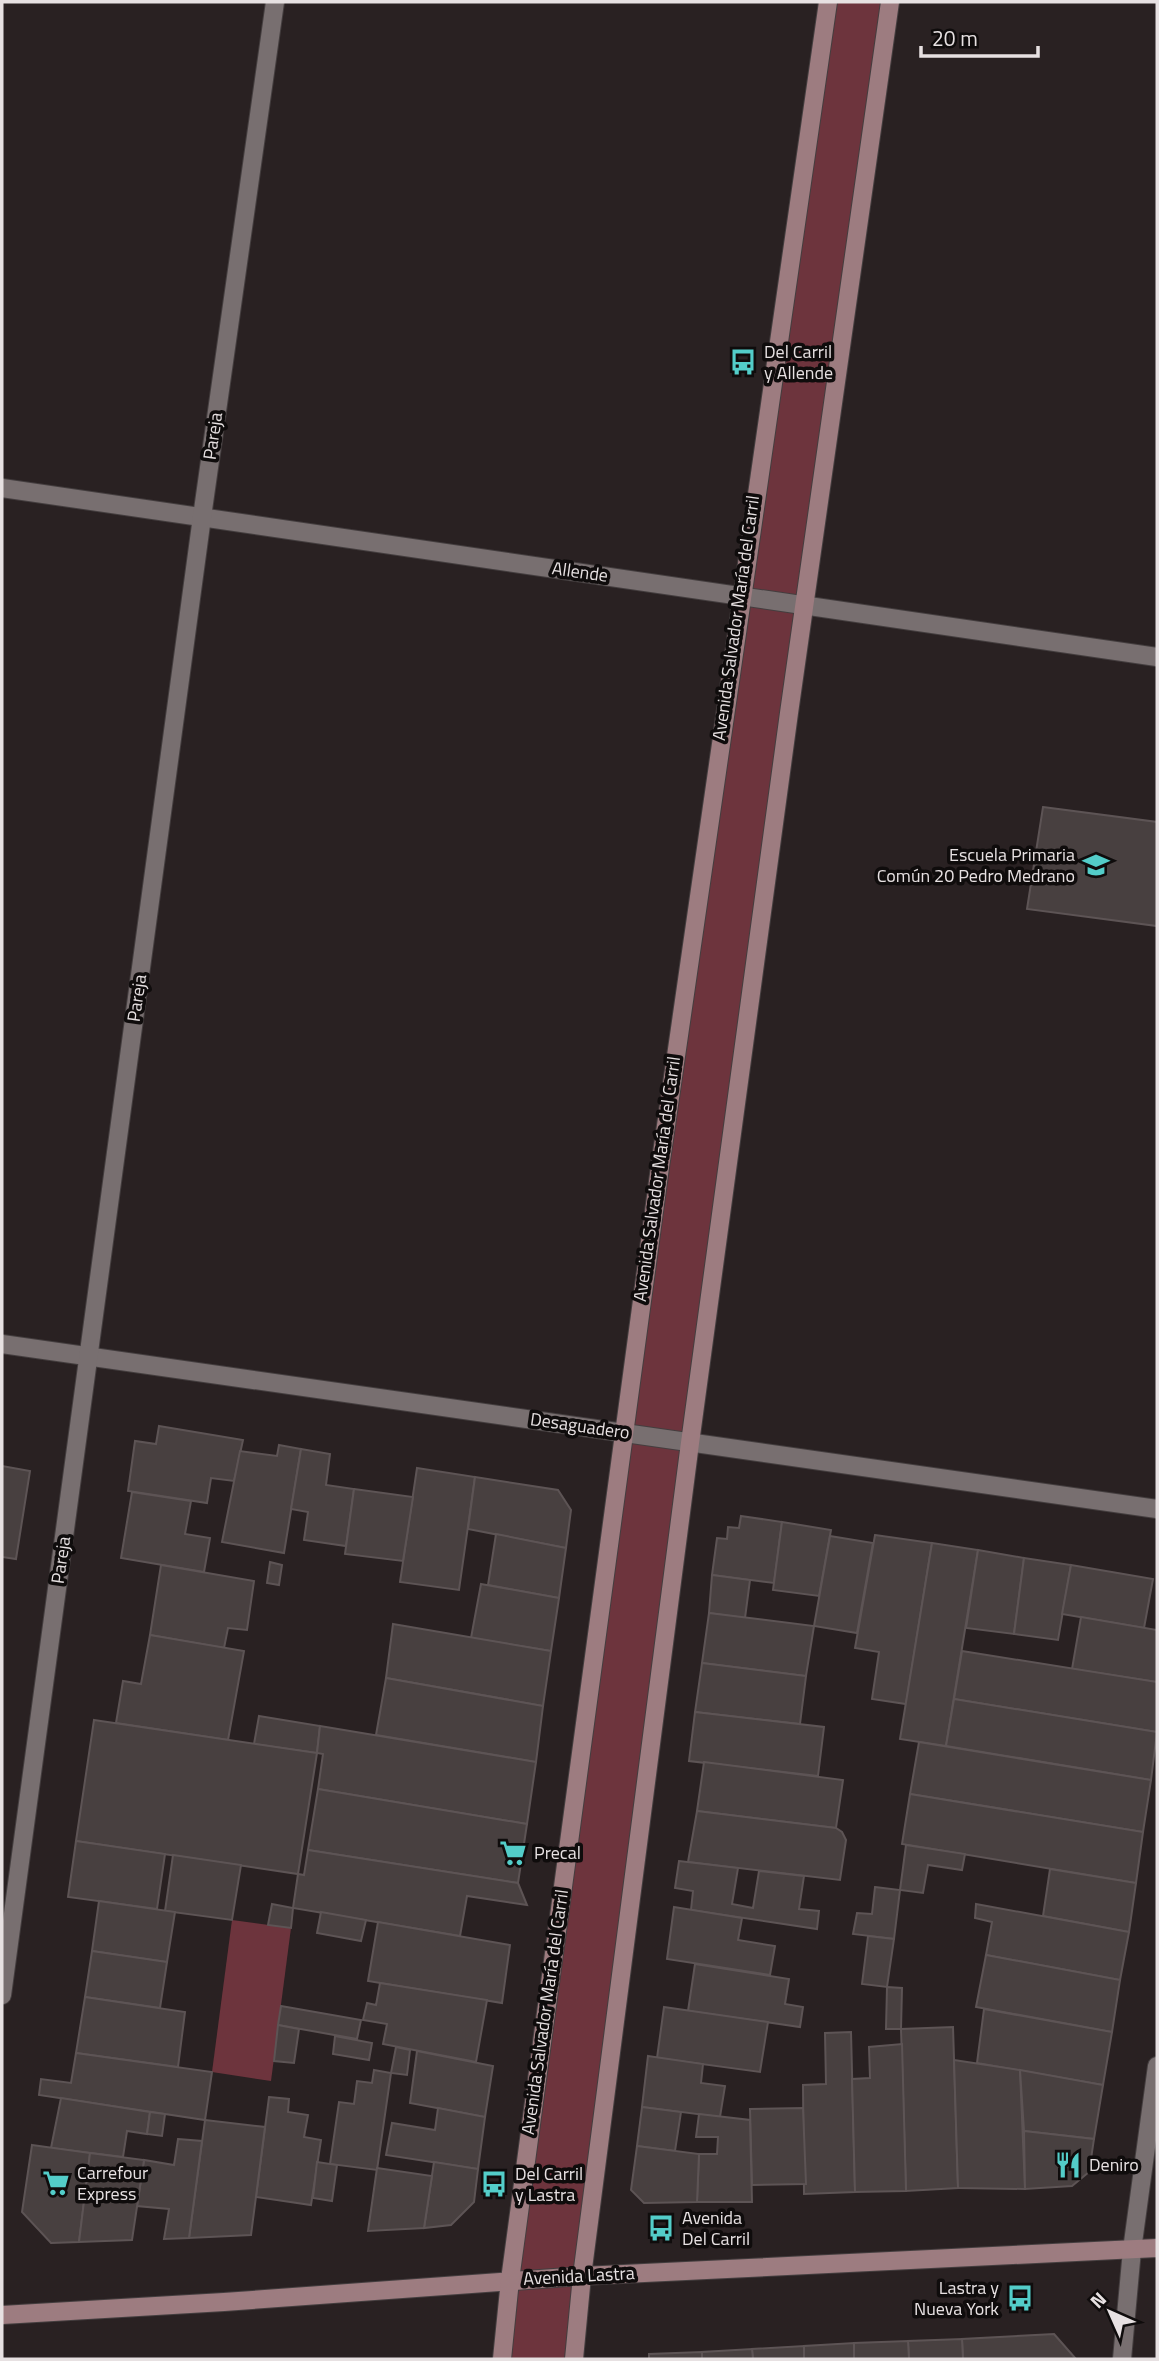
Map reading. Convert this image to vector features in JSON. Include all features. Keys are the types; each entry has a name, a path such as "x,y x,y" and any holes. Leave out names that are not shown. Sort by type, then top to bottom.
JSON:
{"street":[{"name":"Pareja","path":"2,1994 202,517 275,2"},
{"name":"Avenida Salvador María del Carril","path":"502,2359 510,2280 622,1431 739,596 828,2"},
{"path":"574,2359 582,2276 690,1443 890,2"},
{"name":"Allende","path":"2,488 1157,657"},
{"name":"Desaguadero","path":"2,1344 1157,1508"},
{"path":"1122,2359 1132,2249 1157,2066"},
{"name":"Avenida Lastra","path":"2,2315 224,2302 510,2280 1157,2248"}],"shaded area":[{"path":"828,2 890,2 574,2359 502,2359"},
{"path":"232,1920 291,1928 271,2081 212,2072"}],"building":[{"name":"Escuela Primaria Común 20 Pedro Medrano","path":"1043,807 1157,822 1157,926 1027,909"},
{"path":"159,1426 243,1440 234,1481 211,1478 207,1503 128,1491 135,1441 156,1444"},
{"path":"279,1445 301,1449 284,1553 222,1542 240,1451 277,1456"},
{"path":"301,1449 330,1454 326,1485 354,1489 346,1546 304,1540 308,1512 291,1509"},
{"path":"2,1466 30,1471 16,1559 2,1557"},
{"path":"417,1468 475,1477 459,1590 400,1582"},
{"path":"475,1477 558,1490 571,1510 566,1548 468,1529"},
{"path":"354,1489 413,1497 403,1561 345,1554"},
{"path":"132,1492 191,1501 185,1534 210,1538 204,1572 121,1558"},
{"path":"741,1516 782,1522 774,1583 712,1575 717,1538 727,1539 728,1527 739,1528"},
{"path":"782,1522 831,1530 819,1596 773,1590"},
{"path":"496,1534 566,1548 559,1598 488,1585"},
{"path":"875,1535 932,1543 906,1704 872,1699 879,1652 855,1648"},
{"path":"830,1536 873,1543 857,1633 814,1626"},
{"path":"932,1543 978,1550 946,1746 900,1739"},
{"path":"978,1550 1024,1558 1014,1634 966,1628"},
{"path":"1024,1558 1071,1565 1058,1640 1014,1634"},
{"path":"270,1562 282,1565 279,1585 267,1583"},
{"path":"161,1565 254,1581 247,1630 228,1628 224,1648 150,1635"},
{"path":"1071,1565 1153,1579 1144,1628 1062,1614"},
{"path":"712,1575 750,1580 745,1618 709,1613"},
{"path":"481,1584 559,1598 551,1651 471,1638"},
{"path":"709,1613 814,1626 806,1676 702,1663"},
{"path":"1081,1617 1157,1630 1157,1682 1072,1669"},
{"path":"393,1624 551,1651 543,1706 386,1678"},
{"path":"150,1635 244,1651 228,1740 116,1723 123,1681 141,1684"},
{"path":"962,1651 1157,1682 1157,1732 954,1699"},
{"path":"702,1663 806,1676 800,1724 695,1712"},
{"path":"386,1678 543,1706 536,1762 376,1735"},
{"path":"954,1699 1157,1732 1151,1780 946,1746"},
{"path":"695,1712 824,1727 818,1776 689,1761"},
{"path":"259,1716 320,1726 317,1753 254,1744"},
{"path":"94,1720 317,1753 298,1874 76,1841"},
{"path":"320,1726 536,1762 527,1824 318,1789 323,1754 317,1753"},
{"path":"919,1742 1151,1780 1143,1832 910,1794"},
{"path":"704,1762 843,1780 836,1828 697,1811"},
{"path":"318,1789 527,1824 518,1883 308,1850"},
{"path":"910,1794 1143,1832 1136,1883 902,1844"},
{"path":"697,1811 836,1828 846,1840 840,1880 688,1862"},
{"path":"76,1841 165,1854 157,1909 68,1897"},
{"path":"906,1845 965,1854 962,1870 928,1865 923,1893 900,1890"},
{"path":"308,1850 518,1883 527,1905 467,1896 460,1936 293,1908 298,1874 304,1875"},
{"path":"173,1855 241,1865 232,1920 165,1911"},
{"path":"679,1861 738,1868 732,1904 753,1908 759,1871 804,1876 799,1909 819,1911 817,1929 691,1910 693,1891 675,1888"},
{"path":"1050,1869 1136,1883 1129,1932 1043,1916"},
{"path":"875,1887 900,1890 894,1939 853,1934 857,1913 872,1914"},
{"path":"99,1901 175,1912 167,1962 92,1951"},
{"path":"272,1904 293,1908 291,1928 268,1925"},
{"path":"976,1904 1129,1932 1120,1980 986,1955 992,1922 975,1918"},
{"path":"674,1907 742,1918 738,1940 775,1946 770,1975 667,1959"},
{"path":"321,1912 366,1920 361,1941 317,1933"},
{"path":"378,1922 510,1945 502,2003 368,1981"},
{"path":"868,1936 894,1939 887,1987 862,1984"},
{"path":"92,1951 167,1962 160,2008 85,1997"},
{"path":"986,1955 1120,1980 1112,2032 976,2007"},
{"path":"695,1964 789,1979 785,2004 803,2007 800,2027 688,2011"},
{"path":"380,1983 487,2000 476,2062 383,2044 387,2024 363,2020 367,2003 376,2005"},
{"path":"887,1987 902,1988 901,2029 886,2029"},
{"path":"85,1997 185,2012 178,2067 76,2053"},
{"path":"281,2006 361,2020 357,2039 278,2025"},
{"path":"664,2007 768,2022 760,2072 657,2058"},
{"path":"984,2009 1112,2032 1103,2085 977,2063"},
{"path":"278,2025 299,2029 294,2063 274,2061"},
{"path":"953,2027 958,2188 906,2191 901,2029"},
{"path":"851,2032 855,2192 804,2194 803,2085 826,2084 825,2033"},
{"path":"335,2036 372,2043 369,2060 333,2054"},
{"path":"902,2044 906,2191 855,2192 852,2079 870,2078 869,2047"},
{"path":"396,2047 410,2050 407,2075 391,2073"},
{"path":"417,2051 493,2066 485,2117 410,2103"},
{"path":"76,2053 212,2072 205,2120 39,2095 41,2079 71,2083"},
{"path":"648,2056 703,2064 701,2083 725,2086 720,2117 642,2107"},
{"path":"954,2060 1020,2070 1025,2189 958,2188"},
{"path":"374,2070 391,2073 377,2170 330,2164 339,2102 354,2104 357,2081 372,2083"},
{"path":"1020,2070 1103,2085 1094,2139 1024,2131"},
{"path":"269,2097 289,2099 288,2112 308,2115 304,2137 321,2140 311,2205 256,2197"},
{"path":"61,2098 150,2112 147,2134 127,2131 123,2157 51,2148"},
{"path":"642,2107 681,2112 675,2151 637,2146"},
{"path":"438,2108 485,2117 478,2169 386,2155 392,2123 435,2130"},
{"path":"803,2108 806,2184 752,2185 750,2109"},
{"path":"150,2112 165,2114 162,2136 147,2134"},
{"path":"699,2114 750,2120 752,2202 697,2202 699,2154 717,2154 718,2137 696,2137"},
{"path":"205,2120 265,2127 251,2235 189,2238"},
{"path":"1024,2131 1094,2139 1089,2172 1072,2186 1025,2189"},
{"path":"178,2139 202,2141 189,2238 164,2239 169,2209 137,2206 144,2160 174,2165"},
{"name":"Carrefour Express","path":"32,2145 90,2153 79,2242 51,2243 22,2212"},
{"path":"637,2146 699,2154 697,2202 644,2203 631,2190"},
{"path":"90,2153 144,2160 132,2240 79,2242"},
{"path":"317,2162 337,2165 332,2201 313,2198"},
{"path":"434,2162 478,2169 474,2202 451,2225 424,2228"},
{"path":"377,2168 432,2176 424,2228 368,2231"},
{"path":"1054,2334 1076,2359 963,2359 962,2339"},
{"path":"962,2339 963,2359 909,2359 908,2341"},
{"path":"908,2341 909,2359 854,2359 854,2343"},
{"path":"854,2343 854,2359 804,2359 804,2346"},
{"path":"804,2346 804,2359 753,2359 752,2349"},
{"path":"752,2349 753,2359 702,2359 702,2352"},
{"path":"702,2352 702,2359 649,2359 649,2354"}],"place":[{"name":"Del Carril y Allende","path":"743,362"},
{"name":"Escuela Primaria Común 20 Pedro Medrano","path":"1096,865"},
{"name":"Precal","path":"513,1853"},
{"name":"Deniro","path":"1068,2165"},
{"name":"Carrefour Express","path":"56,2183"},
{"name":"Del Carril y Lastra","path":"494,2184"},
{"name":"Avenida Del Carril","path":"661,2228"},
{"name":"Lastra y Nueva York","path":"1020,2298"}]}
